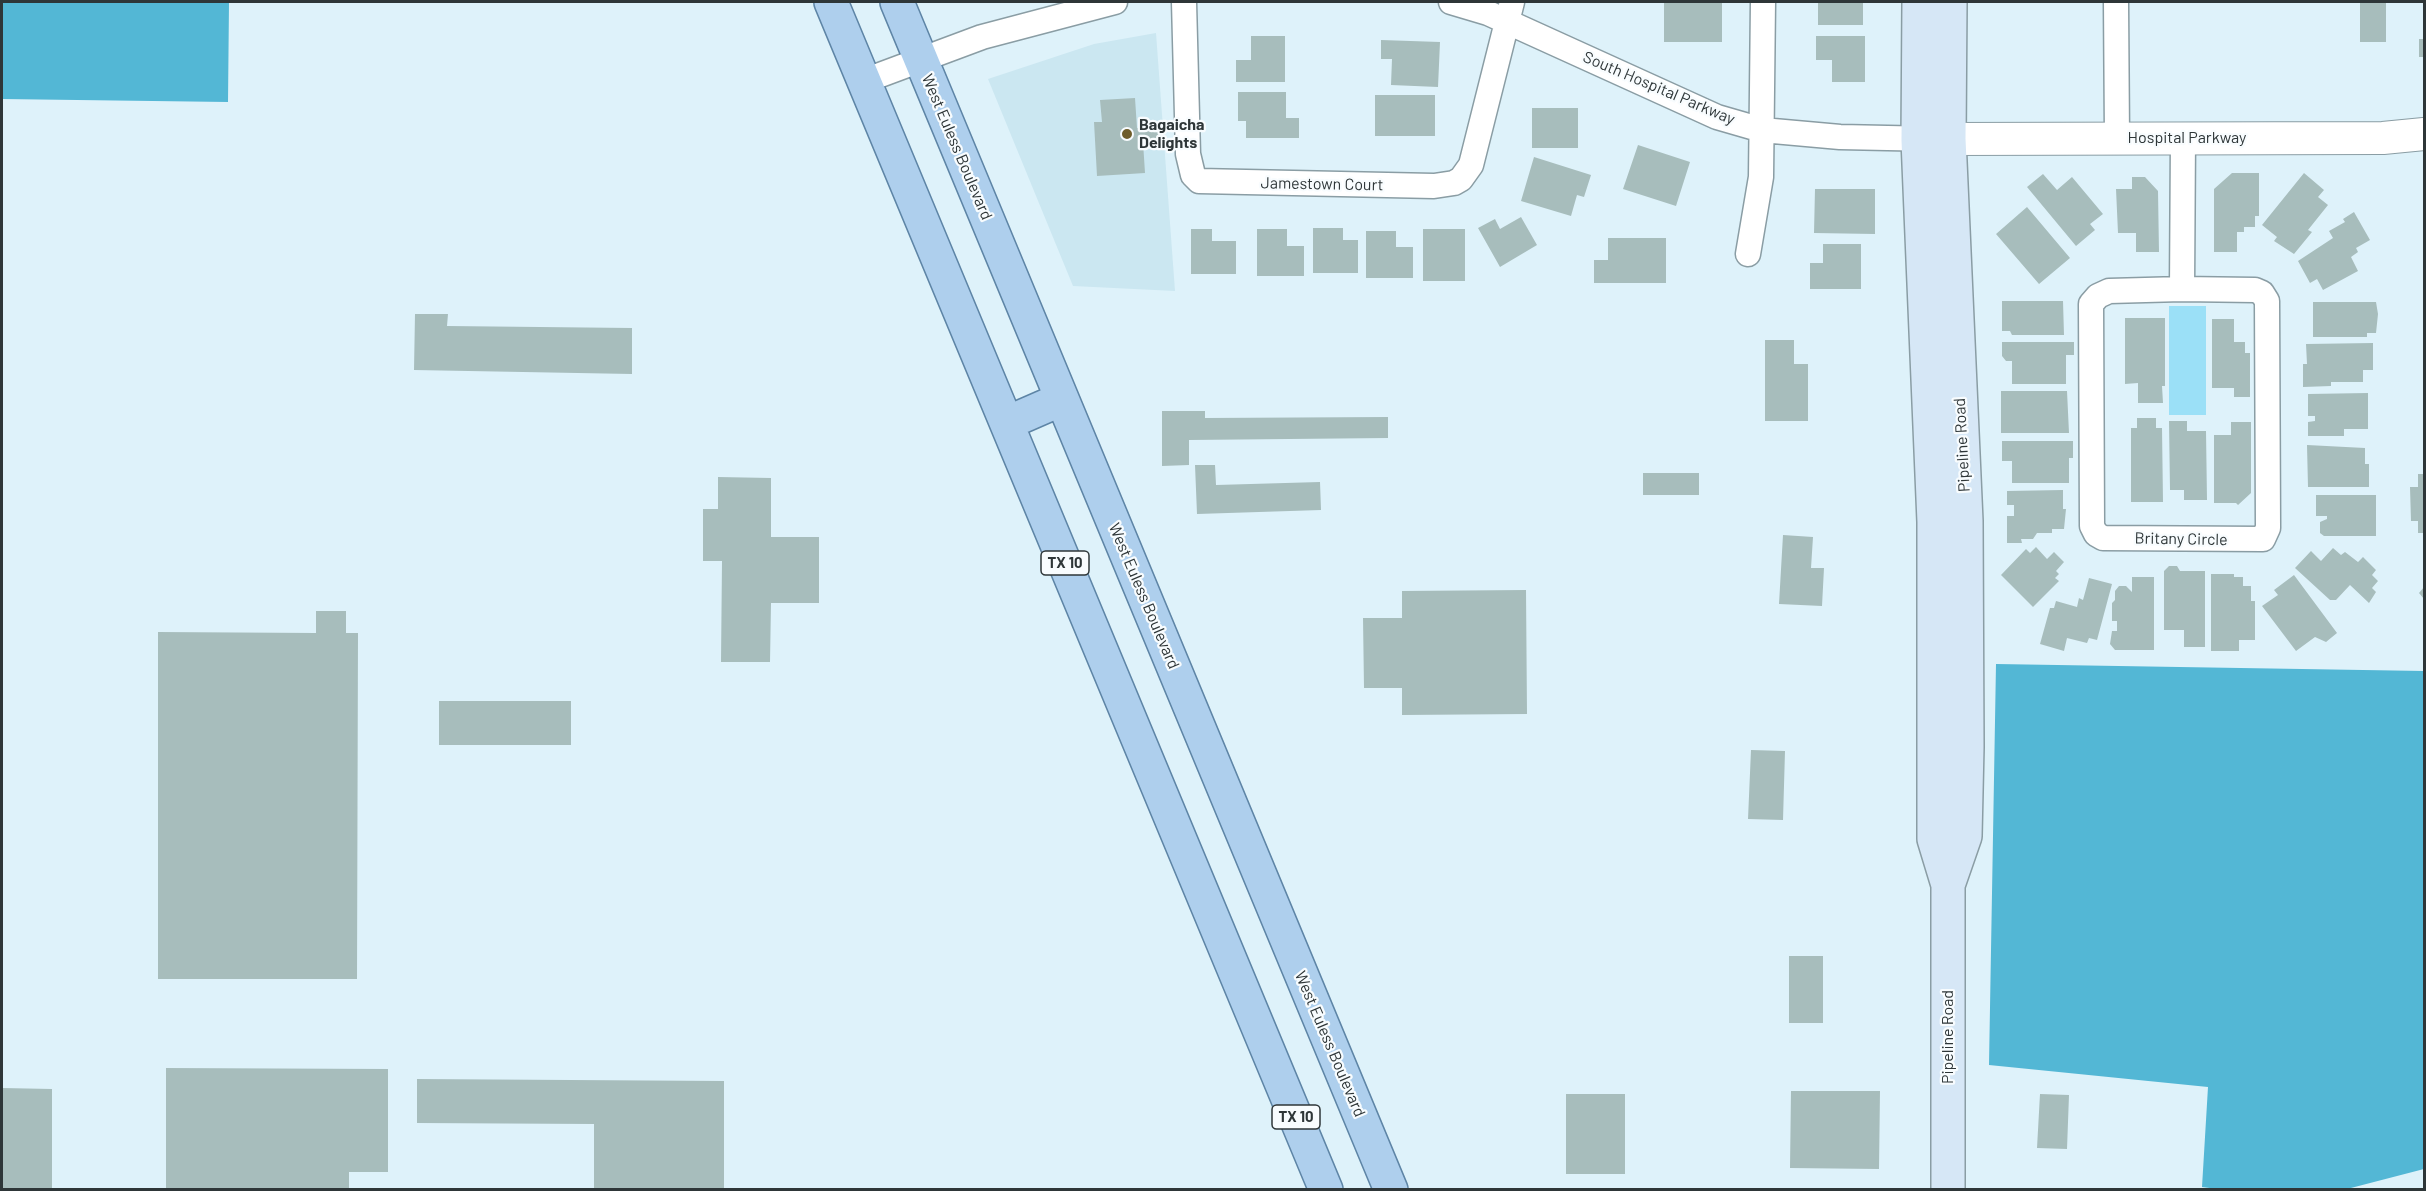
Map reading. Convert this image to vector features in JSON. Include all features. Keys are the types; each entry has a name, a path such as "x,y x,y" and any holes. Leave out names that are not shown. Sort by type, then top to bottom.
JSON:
{"main road":[{"name":"TX 10","path":"831,2 1326,1190"},
{"name":"West Euless Boulevard","path":"897,2 1391,1190"},
{"name":"Pipeline Road","path":"1919,2 1934,140 1950,522 1934,839 1948,885 1948,1190"},
{"name":"Pipeline Road","path":"1934,140 1950,2"},
{"path":"1007,423 1062,399"}],"street":[{"path":"864,81 920,58 982,37 1115,2"},
{"name":"Jamestown Court","path":"1184,2 1188,154 1193,175 1199,181 1434,186 1454,183 1461,179 1471,165 1510,11"},
{"name":"South Hospital Parkway","path":"1450,2 1488,13 1510,11 1717,117 1762,130 1840,138 1934,140"},
{"path":"1749,254 1761,177 1763,2"},
{"path":"2116,2 2117,138"},
{"name":"Hospital Parkway","path":"1934,140 2383,138 2424,134"},
{"path":"2182,289 2183,138"},
{"name":"Britany Circle","path":"2182,289 2255,290 2262,293 2267,302 2268,528 2263,539 2103,538 2096,534 2092,526 2091,304 2098,296 2109,291 2182,289"}],"shaded area":[{"path":"2,2 229,2 228,102 2,99"},
{"path":"1156,33 1175,291 1073,286 988,79 1094,44"},
{"path":"2169,306 2206,306 2206,415 2169,415"},
{"path":"1996,664 2424,671 2424,1169 2347,1189 2225,1190 2202,1187 2208,1087 1989,1065"}],"building":[{"path":"1664,2 1722,2 1722,42 1664,42"},
{"path":"1863,2 1863,25 1818,25 1818,3"},
{"path":"2360,2 2386,2 2386,42 2360,42"},
{"path":"1251,36 1285,36 1285,82 1236,82 1236,60 1251,60"},
{"path":"1816,36 1865,36 1865,82 1832,82 1832,60 1816,60"},
{"path":"2419,39 2424,39 2424,57 2419,57"},
{"path":"1381,40 1440,42 1438,87 1391,85 1392,59 1381,59"},
{"path":"1238,92 1286,92 1286,118 1299,118 1299,138 1246,138 1246,121 1238,121"},
{"path":"1375,95 1435,95 1435,136 1375,136"},
{"name":"Bagaicha Delights","path":"1135,98 1137,128 1160,126 1160,141 1143,142 1145,173 1097,176 1094,122 1102,122 1100,100"},
{"path":"1532,108 1578,108 1578,148 1532,148"},
{"path":"1638,145 1690,162 1676,206 1623,189"},
{"path":"1534,157 1591,175 1584,197 1577,195 1571,216 1521,201"},
{"path":"2232,173 2259,173 2259,216 2255,216 2255,227 2244,227 2244,232 2237,232 2237,252 2214,252 2214,189"},
{"path":"2304,173 2324,190 2318,197 2328,205 2308,230 2312,232 2294,254 2274,241 2277,237 2262,225"},
{"path":"2043,174 2057,190 2072,177 2103,214 2090,224 2095,230 2076,246 2027,187"},
{"path":"2132,177 2145,177 2158,191 2159,252 2136,252 2136,233 2118,233 2116,189 2132,189"},
{"path":"1815,189 1875,189 1875,234 1814,233"},
{"path":"2027,207 2070,258 2039,284 1996,234"},
{"path":"2354,212 2370,240 2356,248 2358,252 2351,257 2358,271 2323,290 2317,279 2310,283 2298,261 2333,238 2329,231 2345,222 2343,219"},
{"path":"1521,217 1537,245 1500,267 1478,228 1495,219 1500,229"},
{"path":"1313,228 1343,228 1343,240 1358,240 1358,273 1313,273"},
{"path":"1191,229 1212,229 1212,241 1236,241 1236,274 1191,274"},
{"path":"1257,229 1287,229 1287,246 1304,246 1304,276 1257,276"},
{"path":"1423,229 1465,229 1465,281 1423,281"},
{"path":"1366,231 1396,231 1396,247 1413,247 1413,278 1366,278"},
{"path":"1608,238 1666,238 1666,283 1594,283 1594,260 1608,260"},
{"path":"1823,244 1861,244 1861,289 1810,289 1810,263 1823,263"},
{"path":"2002,301 2063,301 2064,335 2012,335 2010,331 2002,331"},
{"path":"2313,302 2376,302 2378,314 2376,333 2367,333 2367,337 2313,337"},
{"path":"415,314 448,314 447,326 632,328 632,374 414,370"},
{"path":"2125,318 2165,318 2163,403 2138,403 2138,383 2125,384"},
{"path":"2212,319 2234,319 2234,342 2245,342 2245,353 2250,353 2250,397 2234,397 2234,388 2212,388"},
{"path":"1765,340 1794,340 1794,364 1808,364 1808,421 1765,421"},
{"path":"2002,342 2074,342 2074,355 2066,355 2066,384 2012,384 2012,361 2006,361 2002,356"},
{"path":"2373,343 2373,370 2363,370 2363,382 2331,382 2331,386 2303,387 2303,364 2307,364 2306,344"},
{"path":"2001,391 2067,391 2069,433 2001,433"},
{"path":"2368,393 2368,429 2344,429 2344,436 2308,436 2308,422 2315,421 2315,416 2308,416 2308,394"},
{"path":"1162,411 1205,411 1205,418 1388,417 1388,438 1189,440 1189,465 1162,466"},
{"path":"2137,418 2156,418 2156,428 2162,428 2163,502 2131,502 2131,428 2137,428"},
{"path":"2169,421 2187,421 2187,431 2206,431 2207,500 2184,500 2184,490 2170,490"},
{"path":"2231,422 2251,422 2251,493 2238,505 2236,503 2214,503 2214,435 2231,435"},
{"path":"2002,441 2073,441 2073,458 2069,458 2069,483 2012,483 2012,461 2002,461"},
{"path":"2307,445 2365,448 2365,464 2369,464 2369,487 2308,487"},
{"path":"1195,465 1215,465 1216,485 1320,482 1321,510 1197,514"},
{"path":"1643,473 1699,473 1699,495 1643,495"},
{"path":"2418,474 2424,474 2424,533 2418,533 2418,521 2411,521 2410,487 2418,487"},
{"path":"718,477 771,478 771,537 819,537 819,603 771,603 770,662 721,662 722,561 703,561 703,509 718,509"},
{"path":"2063,490 2063,509 2066,509 2064,529 2052,529 2052,533 2037,533 2033,539 2021,539 2022,543 2007,543 2007,516 2014,516 2014,505 2007,505 2007,491"},
{"path":"2316,495 2376,495 2376,536 2324,536 2320,533 2320,522 2327,519 2327,516 2316,516"},
{"path":"1783,535 1813,537 1811,568 1824,568 1822,606 1779,604"},
{"path":"2036,547 2047,559 2054,552 2064,562 2056,571 2059,574 2055,578 2059,581 2033,607 2001,575 2026,549 2030,553"},
{"path":"2333,548 2341,555 2345,552 2358,562 2363,557 2376,570 2372,575 2378,581 2372,588 2376,592 2369,603 2350,585 2336,600 2330,600 2295,568 2311,551 2321,561"},
{"path":"2169,566 2177,566 2180,571 2205,571 2205,647 2184,647 2184,630 2164,630 2164,571"},
{"path":"2211,574 2234,574 2234,577 2243,577 2243,586 2251,586 2251,601 2255,601 2255,640 2239,640 2239,651 2211,651"},
{"path":"2294,575 2337,633 2326,642 2315,637 2296,651 2262,606 2278,595 2274,590"},
{"path":"2132,577 2154,577 2154,650 2115,650 2110,644 2112,631 2117,631 2117,621 2112,621 2115,591 2119,586 2126,586 2132,592"},
{"path":"2089,578 2112,584 2097,640 2089,638 2087,643 2067,638 2064,651 2040,644 2050,608 2054,608 2056,601 2077,607 2079,598 2083,600"},
{"path":"2424,587 2424,599 2419,593"},
{"path":"1526,590 1527,714 1402,715 1402,688 1364,688 1363,618 1402,618 1402,591"},
{"path":"316,611 346,611 346,633 358,633 357,979 158,979 158,632 316,633"},
{"path":"439,701 571,701 571,745 439,745"},
{"path":"1751,750 1785,751 1783,820 1748,819"},
{"path":"1789,956 1823,956 1823,1023 1789,1023"},
{"path":"166,1068 388,1069 388,1172 349,1172 349,1190 166,1190"},
{"path":"417,1079 724,1081 724,1190 594,1190 594,1124 417,1123"},
{"path":"2,1088 52,1089 52,1190 2,1190"},
{"path":"1791,1091 1880,1091 1879,1169 1790,1168"},
{"path":"1566,1094 1625,1094 1625,1174 1566,1174"},
{"path":"2040,1094 2069,1095 2067,1149 2037,1148"}],"place":[{"name":"Bagaicha Delights","path":"1127,134"}]}
